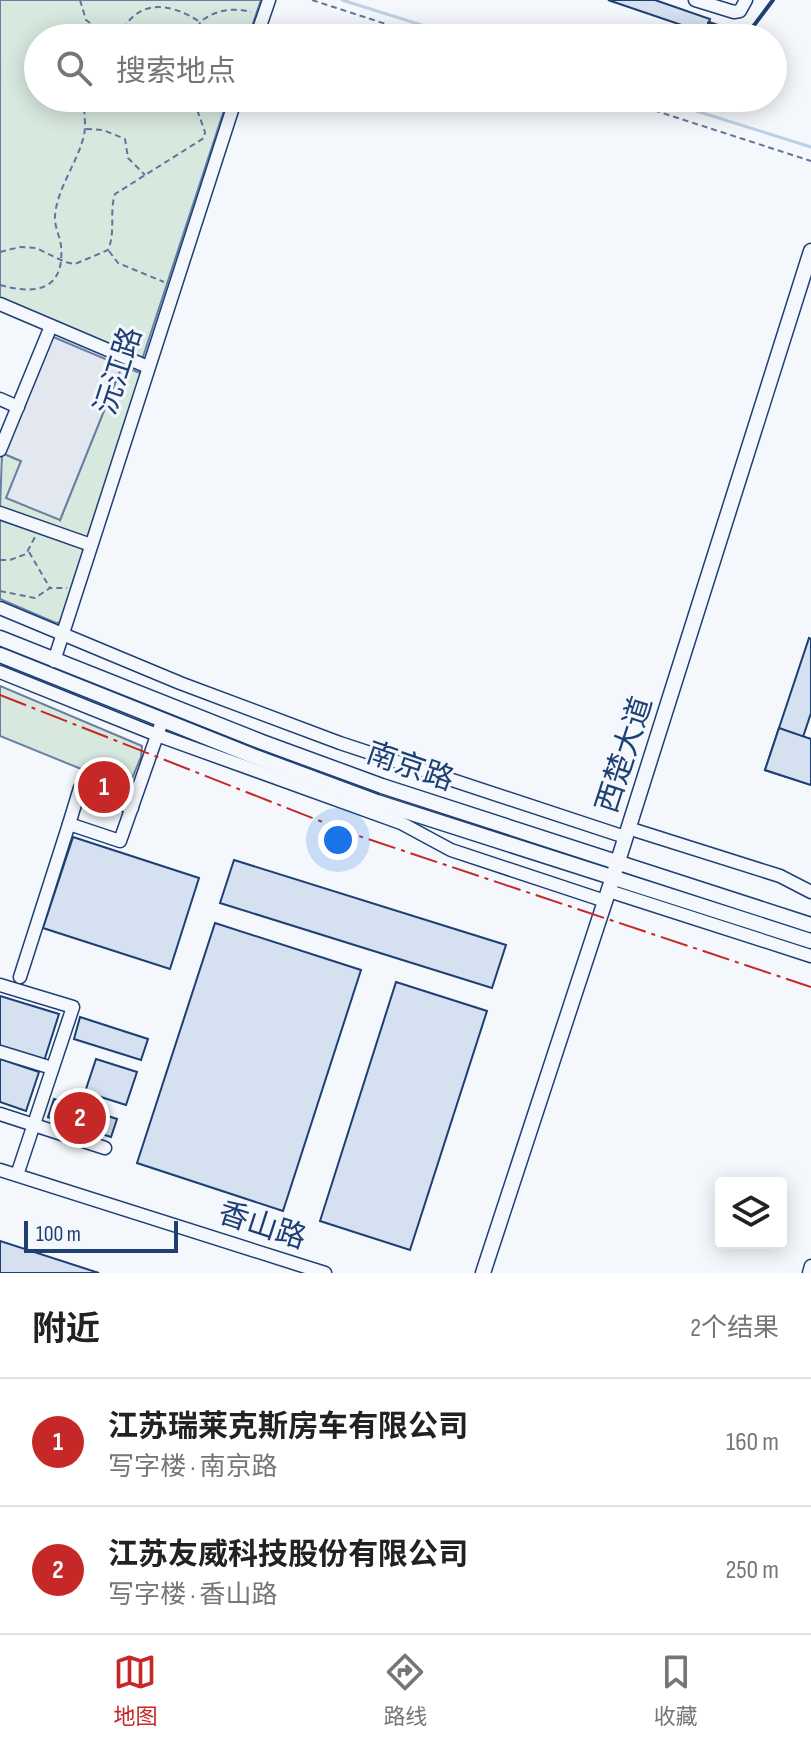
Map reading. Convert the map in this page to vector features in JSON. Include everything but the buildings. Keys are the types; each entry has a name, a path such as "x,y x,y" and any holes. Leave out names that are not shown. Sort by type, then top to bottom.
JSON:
{"main road":[{"name":"西楚大道","path":"483,1273 611,883 811,251"},
{"name":"南京路","path":"0,638 382,786 611,883 811,925"},
{"name":"南京路","path":"0,655 160,728 611,883 811,941"}],"street":[{"path":"260,24 269,0"},
{"path":"695,0 734,12 740,11 746,0"},
{"name":"沅江路","path":"54,661 231,112"},
{"path":"0,304 148,367"},
{"path":"0,450 51,326"},
{"path":"0,399 18,407"},
{"path":"0,513 91,545"},
{"path":"0,608 137,666 340,743 627,833 780,876 811,892"},
{"path":"129,690 137,666"},
{"path":"0,672 160,728 401,823 451,850 611,883 811,956"},
{"path":"69,824 120,841 160,728"},
{"path":"20,977 80,788 132,808"},
{"path":"0,985 73,1007 17,1175"},
{"path":"0,1052 52,1068"},
{"path":"0,1114 105,1148"},
{"name":"香山路","path":"0,1170 325,1273"},
{"path":"809,1273 811,1266"}],"path":[{"path":"80,0 86,20 92,24"},
{"path":"312,0 386,24"},
{"path":"126,24 144,3"},
{"path":"169,3 181,7 200,22 209,15 225,10 241,9 263,16"},
{"path":"0,285 39,290 48,286 54,278 61,260 55,216 84,130 83,112"},
{"path":"0,252 20,247 36,248 75,264 108,250 114,232 111,213 115,194 204,138 198,112"},
{"path":"659,112 811,161"},
{"path":"84,130 95,128 125,139 128,158 145,175"},
{"path":"108,250 118,263 174,286"},
{"path":"0,560 16,559 29,551 39,527"},
{"path":"29,551 50,588"},
{"path":"0,591 35,598 50,588 76,590"}],"shaded area":[{"path":"0,0 261,0 253,24 24,24 24,112 223,112 142,360 0,299"},
{"path":"51,336 122,366 60,520 6,498 21,461 2,453"},
{"path":"122,366 143,374 90,540 0,509 2,453 21,461 60,520"},
{"path":"0,519 86,550 62,622 56,623 0,599"},
{"path":"0,686 142,746 141,757 128,788 0,736"}],"waterway":[{"path":"342,0 418,24"},
{"path":"700,112 811,147"}],"wall":[{"path":"755,24 773,0"}],"power":[{"path":"0,695 353,834 811,987"}],"place":[{"name":"江苏瑞莱克斯房车有限公司","path":"104,787"},
{"name":"江苏友威科技股份有限公司","path":"80,1118"}]}
